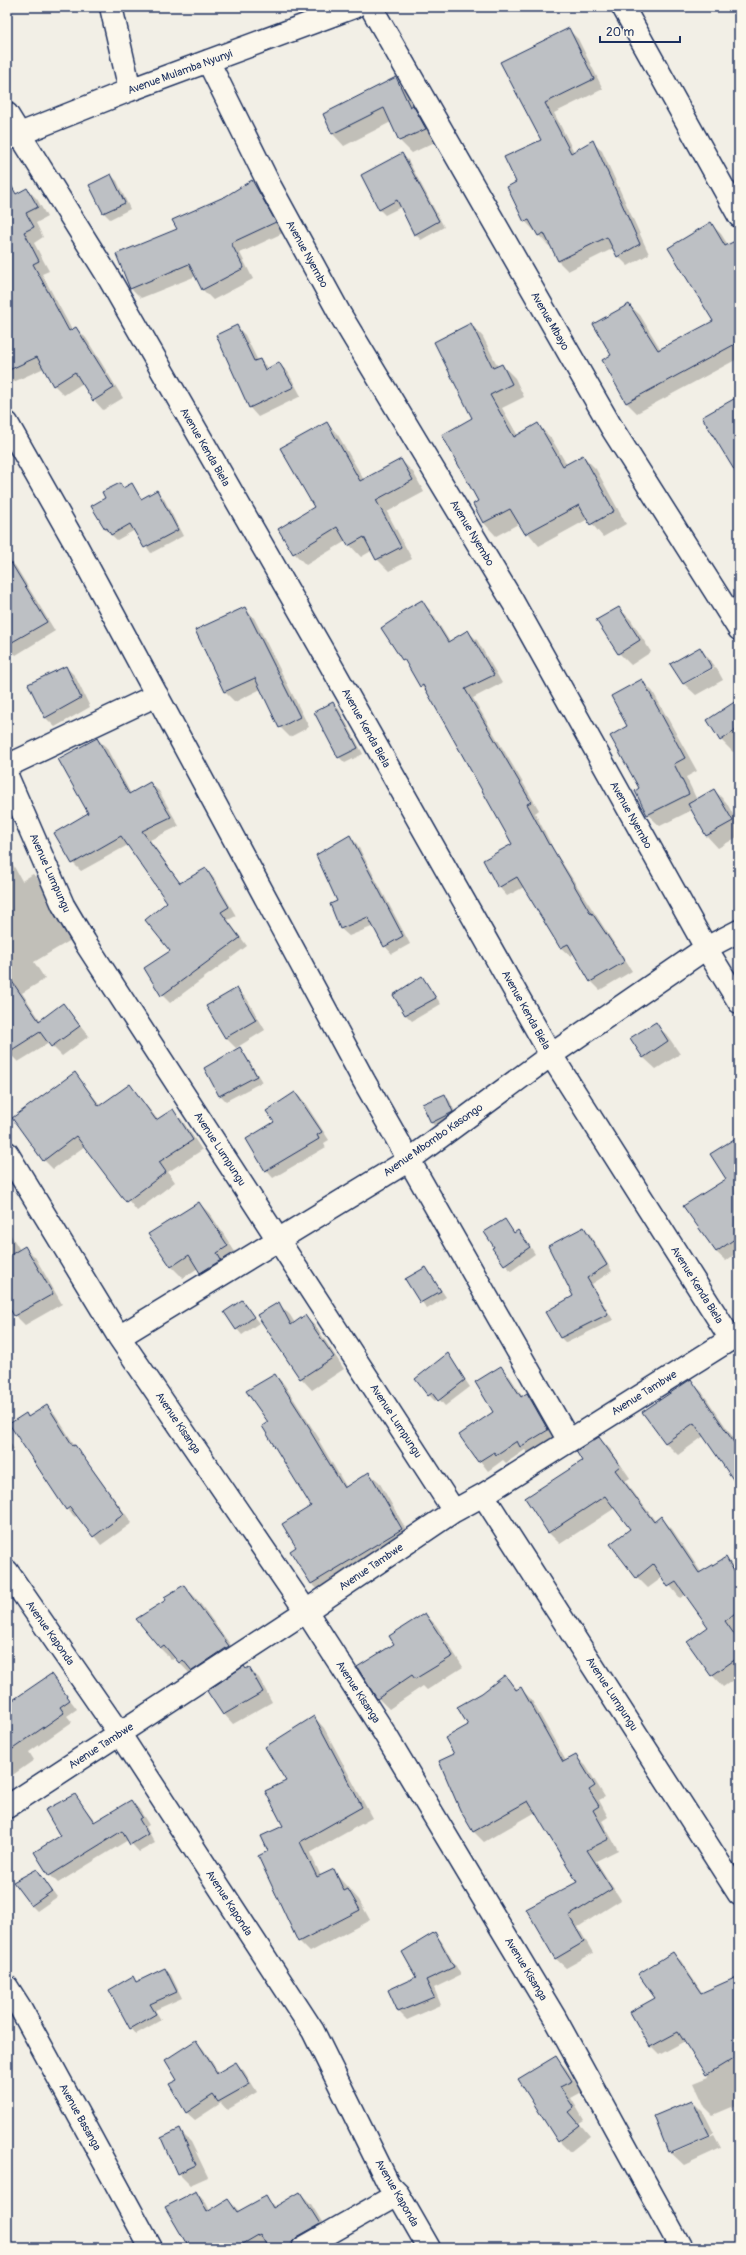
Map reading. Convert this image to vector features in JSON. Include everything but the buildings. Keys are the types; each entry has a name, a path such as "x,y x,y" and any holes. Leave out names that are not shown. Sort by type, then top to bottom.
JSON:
{"street":[{"path":"111,7 130,90"},
{"name":"Avenue Mulamba Nyunyi","path":"13,136 130,90 354,7"},
{"name":"Avenue Mbayo","path":"371,7 613,430 739,629"},
{"path":"622,7 739,216"},
{"name":"Avenue Nyembo","path":"208,61 270,186 341,316 513,602 706,948 739,1002"},
{"name":"Avenue Kenda Biela","path":"7,114 13,136 106,273 329,662 551,1055 735,1336"},
{"path":"7,423 157,696 364,1082 569,1441"},
{"path":"7,766 157,696"},
{"name":"Avenue Lumpungu","path":"7,776 63,905 454,1511"},
{"name":"Avenue Mbombo Kasongo","path":"119,1337 409,1160 551,1055 706,948 739,931"},
{"name":"Avenue Kisanga","path":"7,1153 119,1337 306,1611 385,1734 555,2018 682,2248"},
{"name":"Avenue Tambwe","path":"7,1807 306,1611 454,1511 483,1495 735,1336"},
{"name":"Avenue Lumpungu","path":"483,1495 739,1894"},
{"name":"Avenue Kaponda","path":"7,1571 119,1733 313,2031 390,2184 398,2194 429,2248"},
{"name":"Avenue Basanga","path":"7,1987 151,2248"},
{"path":"303,2248 398,2194"}]}
